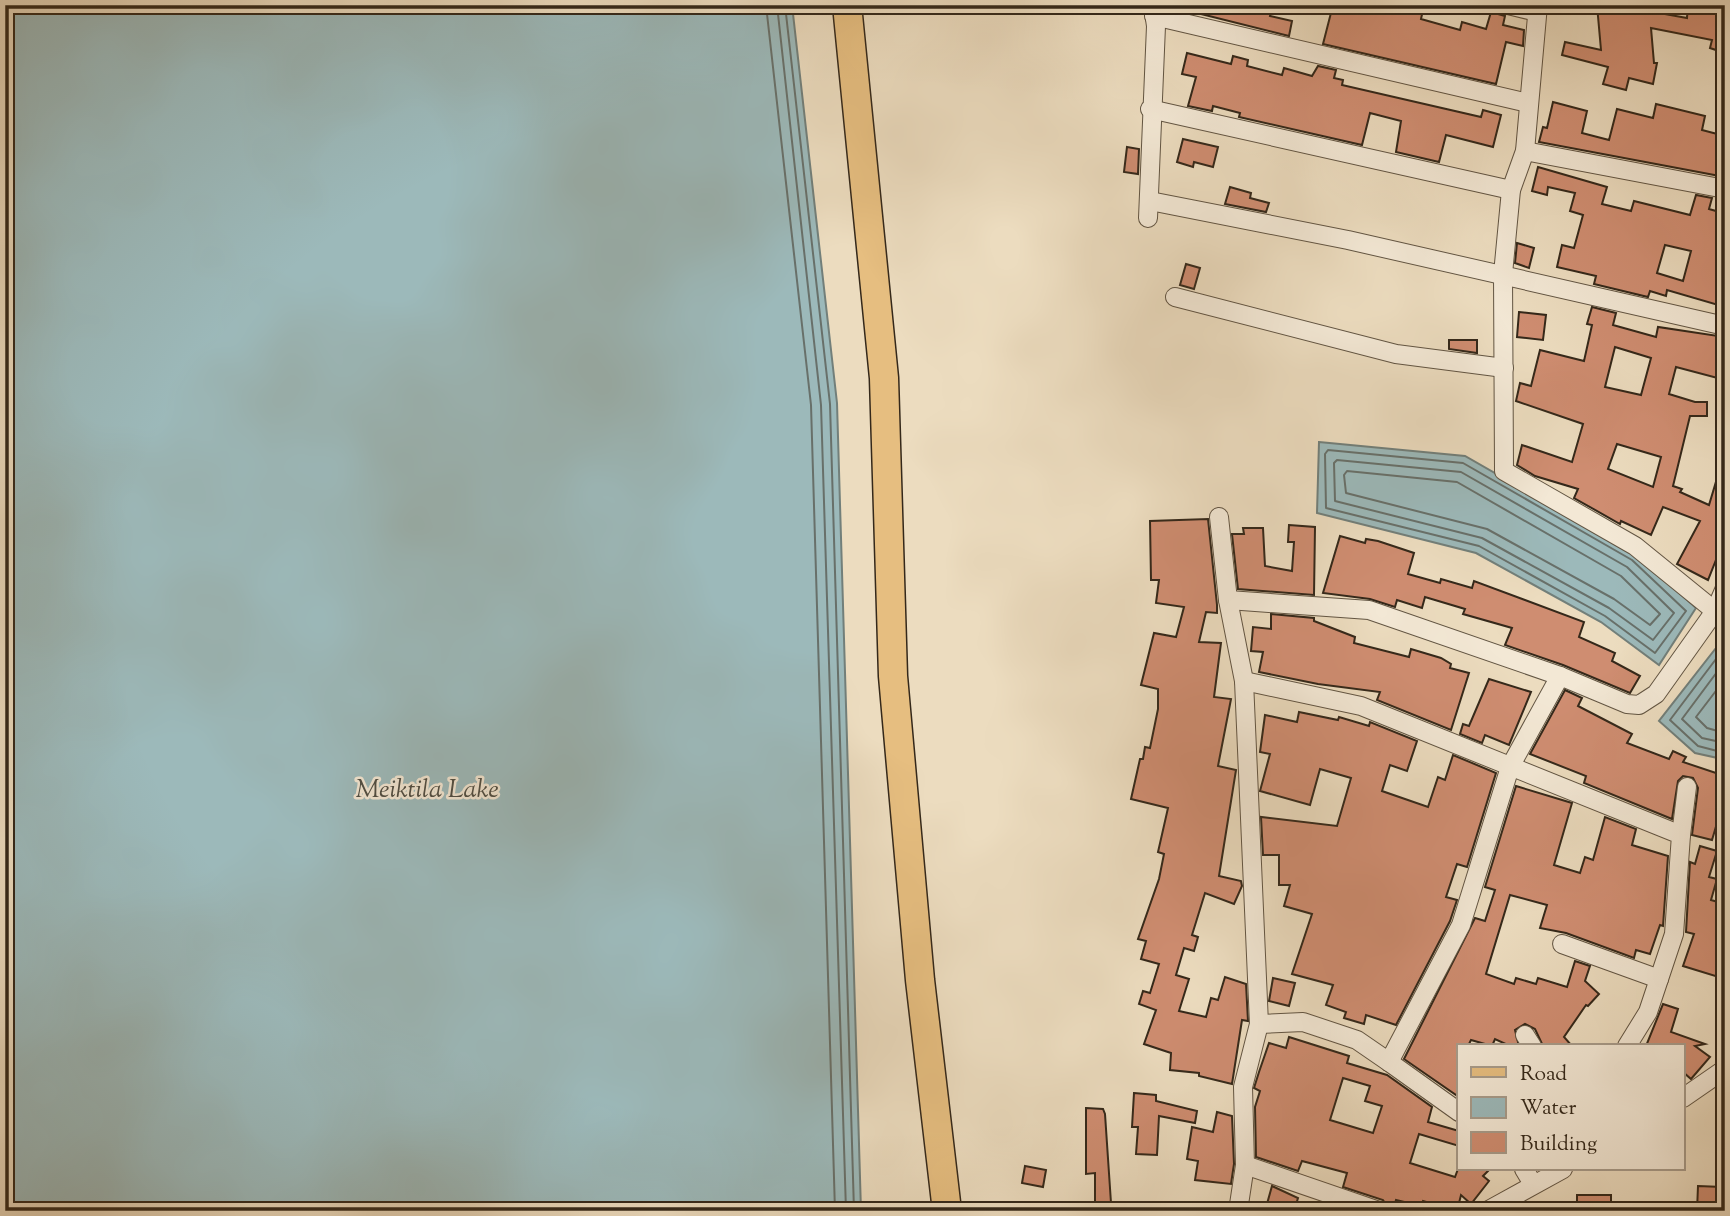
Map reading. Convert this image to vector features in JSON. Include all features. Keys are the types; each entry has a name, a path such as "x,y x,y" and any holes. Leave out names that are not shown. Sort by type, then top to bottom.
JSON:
{"main road":[{"path":"847,5 884,378 894,689 920,980 947,1211"}],"street":[{"path":"1508,5 1537,8 1525,151 1511,190 1503,274 1504,471 1635,546 1716,611"},
{"path":"1528,103 1154,11 1149,209 1503,274 1725,326"},
{"path":"1150,108 1511,190"},
{"path":"1525,151 1725,189"},
{"path":"1175,297 1396,354 1504,369"},
{"path":"1219,517 1228,600 1244,681 1259,1024 1243,1087 1245,1165 1238,1211"},
{"path":"1228,600 1368,610 1560,676 1627,704 1639,705 1656,694 1716,611 1725,589"},
{"path":"1389,1062 1461,925 1510,766 1560,676"},
{"path":"1244,681 1361,706 1681,835"},
{"path":"1628,1044 1648,1012 1674,934 1681,835 1688,787"},
{"path":"1562,944 1659,979"},
{"path":"1259,1024 1303,1022 1357,1040 1457,1111"},
{"path":"1684,1097 1725,1069"},
{"path":"1245,1165 1379,1211"},
{"path":"1488,1211 1529,1176 1558,1170"}],"water":[{"name":"Meiktila Lake","path":"5,5 792,5 837,403 861,1211 5,1211"},
{"path":"1319,442 1465,456 1636,554 1696,608 1659,665 1601,622 1476,553 1317,513"},
{"path":"1716,648 1725,653 1725,763 1722,759 1695,753 1659,721"}],"building":[{"path":"1165,5 1263,5 1272,8 1270,16 1292,21 1289,36"},
{"path":"1333,5 1403,5 1423,10 1421,19 1460,30 1462,22 1486,29 1491,12 1505,16 1503,25 1524,30 1523,46 1506,42 1496,84 1323,44"},
{"path":"1597,5 1648,5 1648,11 1687,18 1688,5 1725,9 1725,53 1710,48 1712,40 1651,28 1654,63 1657,63 1653,84 1629,78 1626,90 1603,84 1608,67 1562,55 1565,42 1601,50"},
{"path":"1187,53 1231,64 1233,56 1248,60 1247,66 1282,75 1284,68 1312,76 1318,66 1336,70 1334,78 1343,80 1342,85 1481,117 1483,110 1501,115 1493,147 1446,135 1439,162 1396,152 1401,121 1370,113 1362,145 1239,117 1240,113 1213,106 1212,111 1188,106 1196,77 1182,74"},
{"path":"1553,102 1587,111 1582,133 1609,140 1617,109 1653,118 1656,104 1705,116 1702,130 1725,136 1725,177 1539,142 1543,127 1547,128"},
{"path":"1183,139 1218,147 1213,167 1194,162 1193,167 1177,162"},
{"path":"1127,147 1139,149 1138,174 1124,172"},
{"path":"1538,167 1607,187 1602,204 1631,211 1634,201 1690,215 1696,195 1712,198 1709,209 1723,213 1721,222 1725,223 1725,307 1667,290 1666,296 1650,291 1648,297 1594,284 1596,276 1557,267 1562,245 1574,248 1583,215 1570,211 1575,193 1548,187 1547,195 1532,191","holes":["1665,245 1691,251 1683,281 1657,273"]},
{"path":"1230,187 1251,193 1250,198 1269,203 1266,212 1225,204"},
{"path":"1517,243 1534,248 1529,268 1515,263"},
{"path":"1186,264 1200,268 1194,289 1180,285"},
{"path":"1592,307 1616,313 1613,325 1656,337 1658,327 1725,337 1725,380 1676,367 1669,394 1695,402 1707,402 1707,416 1690,416 1673,486 1709,505 1721,465 1725,465 1725,537 1708,580 1677,564 1700,521 1663,507 1651,535 1621,521 1620,524 1574,498 1578,489 1535,476 1517,465 1522,445 1572,462 1583,424 1516,401 1520,383 1531,386 1540,350 1584,361 1592,325 1587,324","holes":["1615,347 1651,358 1641,395 1605,387","1617,444 1661,457 1653,487 1608,469"]},
{"path":"1519,312 1546,315 1543,340 1517,337"},
{"path":"1449,340 1477,340 1477,353 1449,349"},
{"path":"1208,519 1217,613 1206,612 1199,642 1221,643 1214,697 1231,699 1218,766 1236,770 1219,876 1241,881 1242,886 1234,904 1205,893 1192,935 1198,937 1194,951 1184,948 1176,975 1189,979 1179,1011 1206,1017 1211,998 1218,1000 1225,977 1246,984 1248,1021 1242,1020 1232,1084 1199,1076 1199,1073 1170,1070 1171,1053 1144,1044 1156,1010 1139,1004 1143,991 1150,993 1159,964 1141,959 1146,941 1138,939 1159,879 1164,854 1158,852 1168,808 1131,799 1140,759 1143,759 1145,747 1150,748 1158,709 1158,689 1141,685 1154,633 1176,637 1184,607 1156,603 1159,580 1151,580 1150,521"},
{"path":"1289,525 1315,527 1314,595 1238,589 1232,534 1244,534 1243,528 1263,528 1265,566 1292,571 1294,542 1288,542"},
{"path":"1340,536 1365,543 1366,539 1378,541 1414,553 1408,574 1440,583 1441,579 1472,588 1474,581 1584,622 1579,637 1615,653 1612,661 1640,676 1630,693 1563,665 1505,645 1512,628 1463,614 1465,609 1425,597 1422,608 1397,600 1395,607 1370,599 1323,593"},
{"path":"1271,614 1314,618 1314,621 1355,637 1354,643 1409,657 1411,649 1441,658 1451,664 1450,668 1469,673 1451,730 1377,700 1380,692 1318,684 1259,672 1263,652 1251,651 1253,627 1271,629"},
{"path":"1489,679 1531,692 1509,745 1485,735 1482,743 1460,734 1463,724 1469,726"},
{"path":"1565,690 1582,698 1578,706 1632,734 1627,743 1669,759 1673,751 1686,757 1683,762 1725,776 1725,796 1712,840 1692,835 1698,788 1693,778 1683,776 1678,781 1672,819 1584,783 1586,776 1530,754"},
{"path":"1299,712 1338,720 1339,717 1369,726 1370,722 1417,741 1407,771 1390,765 1382,791 1428,807 1438,777 1445,780 1453,755 1496,773 1467,867 1457,864 1446,897 1457,900 1450,921 1396,1025 1366,1015 1364,1024 1344,1018 1346,1012 1326,1005 1333,985 1292,974 1312,914 1284,906 1290,885 1279,885 1279,855 1263,855 1261,817 1337,826 1351,778 1320,769 1310,805 1260,791 1270,754 1260,752 1265,715 1297,722"},
{"path":"1516,786 1572,803 1554,865 1580,873 1585,857 1593,860 1605,817 1636,829 1632,845 1668,856 1663,926 1660,925 1650,954 1636,950 1634,958 1566,933 1540,928 1547,905 1510,895 1486,974 1514,984 1516,978 1536,984 1538,978 1567,987 1575,961 1590,966 1585,981 1599,994 1586,1005 1564,1037 1570,1044 1542,1044 1535,1029 1525,1024 1515,1030 1518,1044 1506,1044 1495,1039 1493,1044 1471,1040 1469,1044 1457,1044 1457,1096 1404,1059 1475,918 1485,921 1495,890 1485,887"},
{"path":"1700,846 1717,851 1709,877 1717,879 1711,900 1725,904 1725,944 1721,958 1725,959 1725,979 1683,966 1694,934 1686,932 1690,862 1695,864"},
{"path":"1273,978 1295,983 1289,1006 1269,1001"},
{"path":"1663,1004 1678,1009 1671,1032 1705,1044 1695,1046 1710,1057 1691,1079 1684,1073 1684,1044 1647,1044"},
{"path":"1289,1037 1349,1056 1347,1063 1387,1075 1432,1107 1428,1122 1457,1130 1457,1145 1419,1134 1410,1163 1455,1177 1458,1170 1489,1170 1483,1176 1489,1181 1471,1204 1461,1195 1457,1211 1423,1201 1421,1206 1396,1200 1393,1211 1390,1211 1383,1200 1343,1187 1347,1173 1302,1161 1298,1171 1256,1157 1255,1107 1260,1091 1254,1088 1269,1043 1286,1048","holes":["1343,1078 1370,1086 1365,1101 1382,1106 1373,1133 1330,1120"]},
{"path":"1134,1093 1156,1095 1156,1101 1197,1111 1195,1123 1159,1116 1157,1155 1136,1154 1138,1127 1132,1127"},
{"path":"1086,1108 1103,1109 1105,1114 1111,1203 1095,1202 1095,1173 1086,1174"},
{"path":"1217,1112 1232,1116 1234,1164 1231,1184 1195,1180 1198,1161 1187,1159 1192,1127 1213,1132"},
{"path":"1025,1166 1046,1170 1043,1187 1022,1183"},
{"path":"1272,1186 1298,1198 1294,1211 1265,1211"},
{"path":"1698,1186 1722,1187 1722,1211 1697,1211"},
{"path":"1577,1195 1611,1195 1611,1211 1577,1211"}]}
